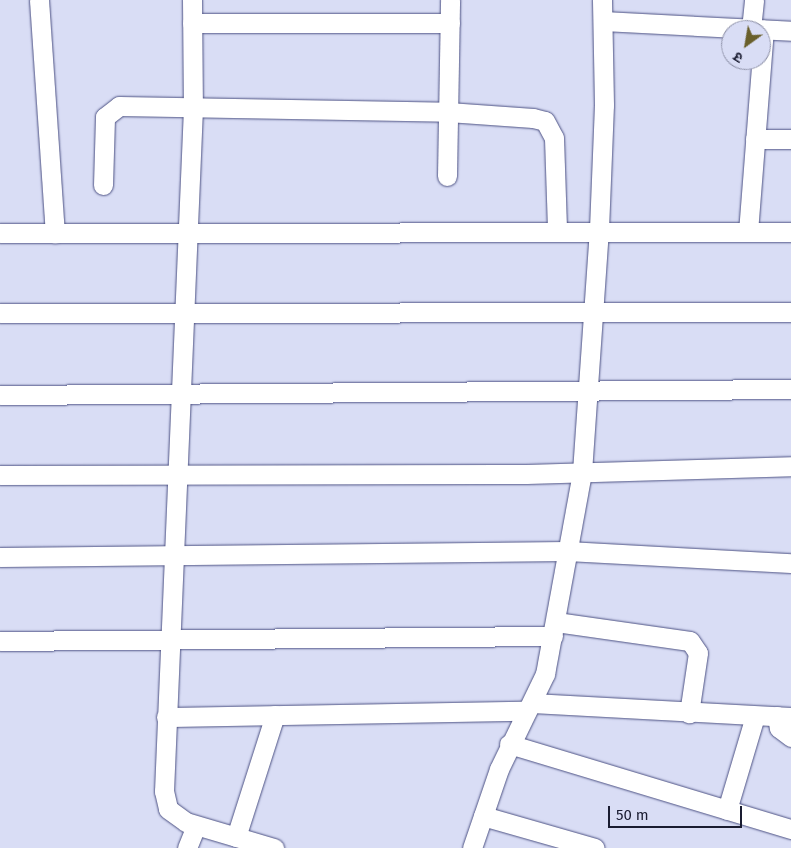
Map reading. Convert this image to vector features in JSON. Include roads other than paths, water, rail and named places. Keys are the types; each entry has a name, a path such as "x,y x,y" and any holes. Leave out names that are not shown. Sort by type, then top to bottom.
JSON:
{"street":[{"path":"39,0 55,233"},
{"path":"192,0 192,108 174,475 165,801 174,814 196,826 274,848"},
{"path":"447,176 450,0"},
{"path":"472,848 509,744 530,707 545,674 582,472 590,392 599,230 602,0"},
{"path":"754,0 757,20"},
{"path":"602,21 721,28"},
{"path":"192,23 450,23"},
{"path":"771,30 791,31"},
{"path":"748,232 755,139 757,70"},
{"path":"103,185 104,122 110,110 192,108 448,112 545,121 554,138 557,230"},
{"path":"755,139 791,138"},
{"path":"0,234 557,230 791,232"},
{"path":"0,313 182,311 791,312"},
{"path":"0,395 791,389"},
{"path":"0,475 582,472 791,466"},
{"path":"0,557 567,551 791,563"},
{"path":"0,641 554,629 690,641 698,653 689,713"},
{"path":"166,717 530,707 784,716 779,728 791,737"},
{"path":"236,837 275,715"},
{"path":"727,810 755,716"},
{"path":"509,744 791,829"},
{"path":"483,816 596,848"},
{"path":"187,848 196,826"}]}
